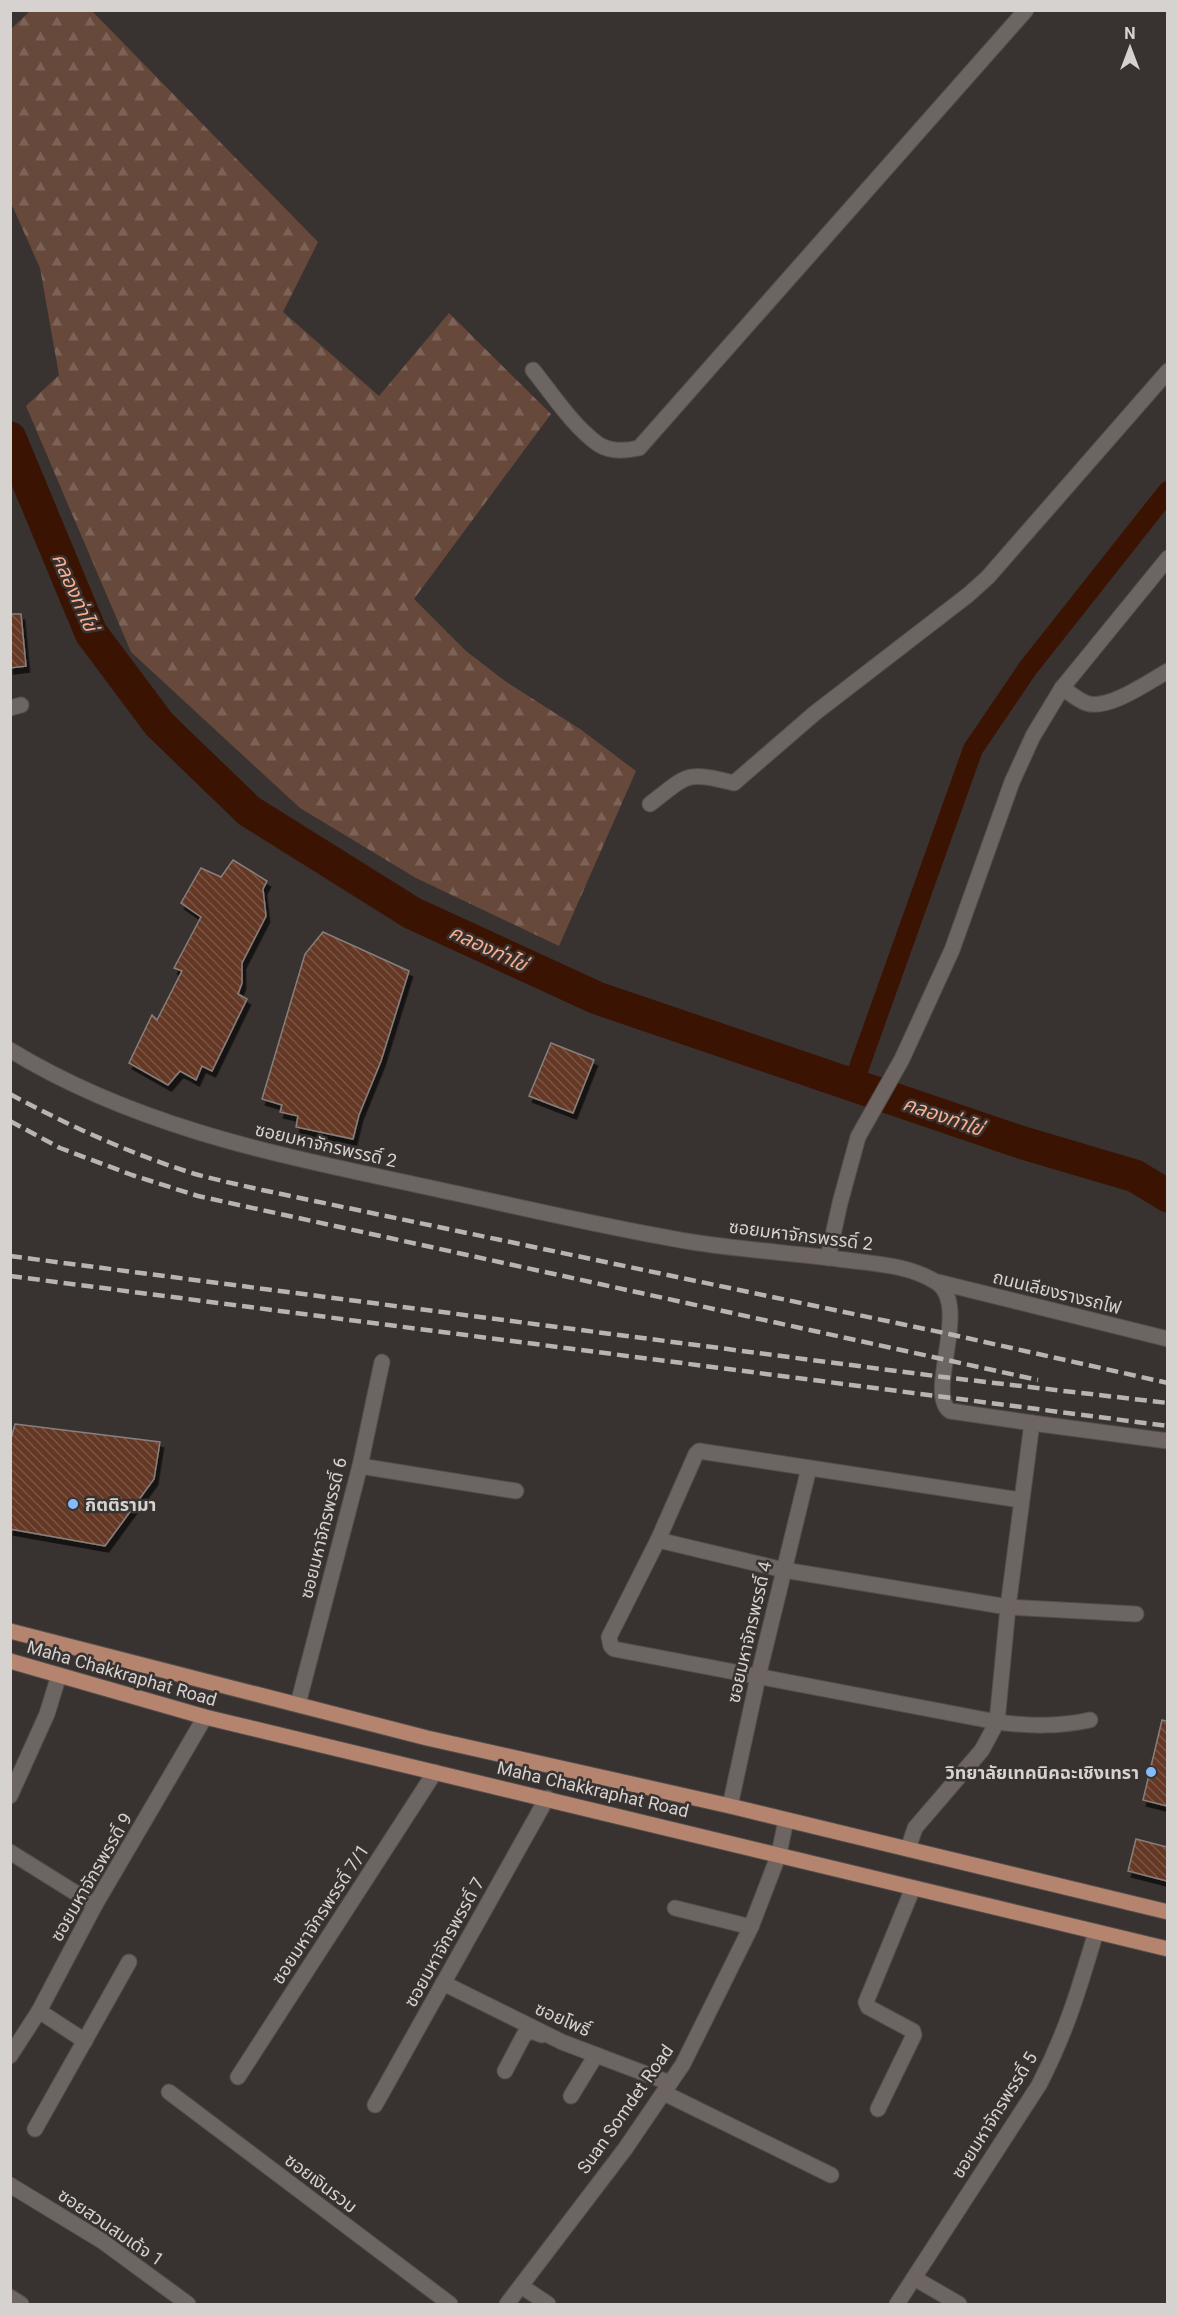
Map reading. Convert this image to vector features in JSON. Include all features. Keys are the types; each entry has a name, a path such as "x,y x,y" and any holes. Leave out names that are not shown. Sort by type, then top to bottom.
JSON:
{"main road":[{"name":"Maha Chakkraphat Road","path":"10,1631 427,1737 730,1806 1167,1912"},
{"name":"Maha Chakkraphat Road","path":"10,1661 205,1717 1167,1949"}],"street":[{"path":"533,370 568,414 599,445 616,450 639,448 1026,10"},
{"path":"650,804 686,776 696,775 734,783 815,713 968,595 988,578 1167,371"},
{"path":"828,1258 858,1137 902,1059 952,950 1012,782 1033,736 1062,688 1167,558"},
{"path":"1062,688 1084,703 1093,705 1108,703 1167,671"},
{"name":"ซอยมหาจักรพรรดิ์ 2","path":"10,1050 40,1068 149,1116 258,1150 639,1232 750,1250 900,1267 938,1282"},
{"path":"938,1282 949,1295 949,1334 942,1397 945,1408 950,1411 1167,1441"},
{"name":"ถนนเลียงรางรถไฟ","path":"938,1282 1167,1339"},
{"name":"ซอยมหาจักรพรรดิ์ 6","path":"298,1704 360,1466 382,1362"},
{"path":"908,1849 915,1828 981,1750 997,1722 1008,1608 1032,1423"},
{"path":"1022,1500 699,1451 658,1540 609,1637 611,1646 614,1649 997,1722 1038,1727 1065,1726 1090,1720"},
{"path":"360,1466 516,1491"},
{"name":"ซอยมหาจักรพรรดิ์ 4","path":"730,1806 808,1468"},
{"path":"658,1540 784,1570 1008,1608 1136,1614"},
{"path":"10,1796 47,1714 59,1675"},
{"name":"ซอยมหาจักรพรรดิ์ 9","path":"10,2056 39,2011 95,1905 205,1717"},
{"name":"ซอยมหาจักรพรรดิ์ 7/1","path":"238,2078 435,1772"},
{"name":"ซอยมหาจักรพรรดิ์ 7","path":"375,2105 548,1798"},
{"name":"Suan Somdet Road","path":"507,2304 625,2149 683,2064 751,1928 779,1854 786,1820"},
{"path":"10,1852 95,1905"},
{"path":"878,2109 914,2035 913,2031 868,2007 867,2001 913,1888"},
{"path":"675,1908 751,1928"},
{"name":"ซอยมหาจักรพรรดิ์ 5","path":"897,2304 1039,2085 1058,2050 1073,2011 1096,1932"},
{"path":"35,2128 129,1962"},
{"name":"ซอยโพธิ์","path":"443,1983 562,2042 667,2088 831,2175"},
{"path":"39,2011 85,2041"},
{"path":"505,2071 524,2035 531,2031 562,2042"},
{"path":"571,2096 596,2055"},
{"name":"ซอยเงินรวม","path":"169,2092 450,2304"},
{"name":"ซอยสวนสมเด้จ 1","path":"10,2185 102,2241 188,2304"},
{"path":"914,2278 959,2304"},
{"path":"521,2286 548,2304"},
{"path":"10,2297 21,2304"}],"green space":[{"path":"30,11 92,11 318,242 283,312 379,396 449,313 551,414 414,599 466,651 505,681 580,729 636,771 559,946 416,878 300,808 131,652 26,406 59,375 40,268 11,203 11,29"}],"building":[{"path":"10,614 21,614 26,666 10,668"},
{"path":"233,860 267,881 263,889 266,916 242,963 242,983 238,994 247,999 212,1071 202,1066 196,1080 180,1071 168,1085 129,1063 152,1015 157,1020 182,971 174,968 201,917 181,903 201,868 221,877"},
{"path":"323,932 409,971 381,1061 359,1115 353,1139 296,1127 298,1116 280,1112 282,1105 262,1099 305,954"},
{"path":"551,1043 594,1060 573,1113 529,1096"},
{"name":"กิตติรามา","path":"15,1424 160,1442 154,1479 105,1546 10,1529 10,1442"},
{"path":"1162,1720 1167,1721 1167,1806 1143,1800"},
{"path":"1136,1839 1167,1847 1167,1881 1128,1871"}],"waterway":[{"name":"คลองท่าไข่","path":"10,438 91,633 159,724 249,811 412,913 597,998 1017,1141 1135,1176 1168,1196"},
{"path":"852,1087 973,749 1028,668 1168,491"}],"railway":[{"path":"10,1094 124,1148 195,1174 949,1334 1168,1383"},
{"path":"10,1121 60,1148 132,1175 198,1196 1038,1380"},
{"path":"10,1256 943,1377 1168,1403"},
{"path":"10,1276 1168,1426"}],"place":[{"name":"กิตติรามา","path":"73,1504"},
{"name":"วิทยาลัยเทคนิคฉะเชิงเทรา","path":"1151,1772"}]}
